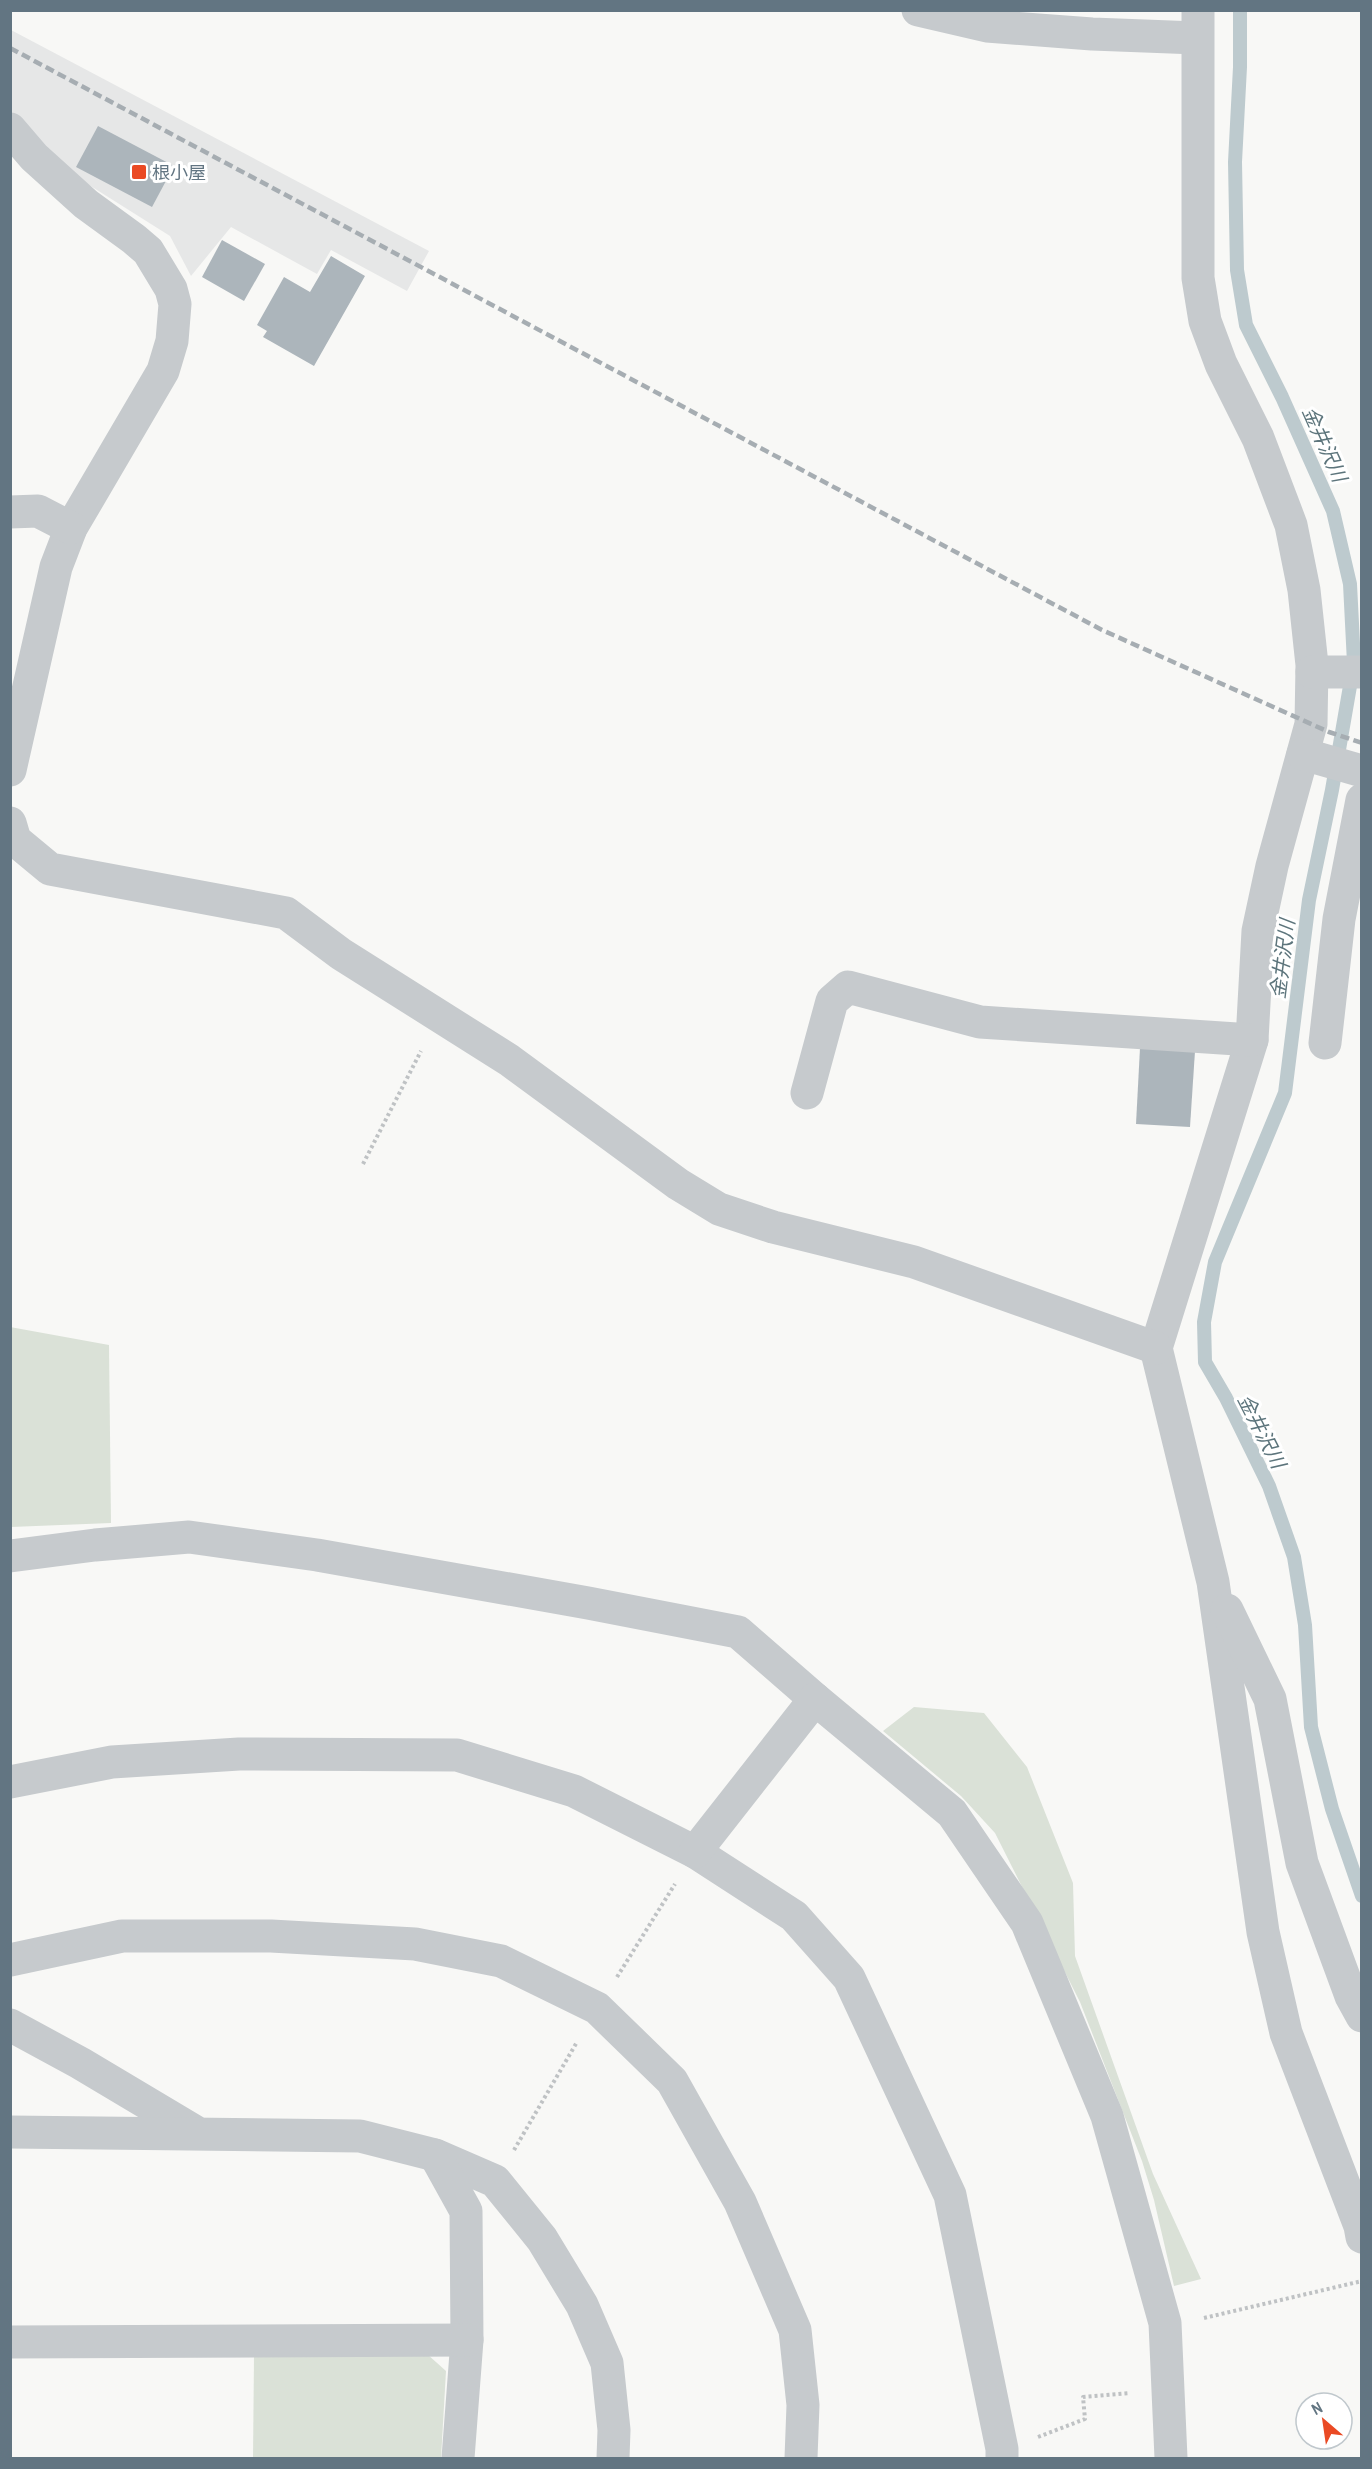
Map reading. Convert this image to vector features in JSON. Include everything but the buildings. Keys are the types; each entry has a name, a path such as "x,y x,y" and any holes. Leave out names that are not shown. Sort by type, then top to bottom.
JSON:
{"street":[{"path":"918,10 987,26 1092,34 1198,24 1198,278 1205,321 1221,364 1258,438 1291,525 1304,590 1313,672 1310,756 1272,866 1258,931 1252,1040 1156,1348 1213,1582 1263,1932 1286,2033 1360,2226 1362,2237"},
{"path":"10,129 34,158 86,204 148,251 171,289 175,304 172,341 163,371 71,528 56,567 11,761"},
{"path":"10,512 38,511 71,528"},
{"path":"1313,672 1362,672"},
{"path":"1310,756 1356,770"},
{"path":"1325,1043 1339,920 1362,800"},
{"path":"12,835 50,869 286,914 341,954 509,1060 678,1184 719,1209 773,1227 914,1262 1156,1348"},
{"path":"807,1093 832,1001 848,987 980,1022 1252,1040"},
{"path":"10,1556 95,1545 189,1537 317,1555 576,1600 738,1632 952,1813 1028,1923 1107,2116 1165,2323 1172,2458"},
{"path":"1213,1582 1270,1699 1302,1863 1351,1996 1362,2016"},
{"path":"695,1852 815,1699"},
{"path":"10,1782 112,1762 239,1754 457,1755 574,1791 695,1852 794,1916 849,1978 950,2195 1002,2454"},
{"path":"10,1960 122,1936 271,1936 416,1944 501,1961 597,2008 672,2081 740,2202 795,2330 803,2405 801,2458"},
{"path":"10,2025 80,2063 195,2132"},
{"path":"10,2132 195,2132 360,2136 435,2156 495,2181 542,2239 582,2305 606,2363 614,2430 613,2458"},
{"path":"435,2156 466,2211 467,2340 458,2458"},
{"path":"10,2342 467,2340"}],"path":[{"path":"363,1164 439,1016"},
{"path":"1203,2318 1362,2281"},
{"path":"1002,2454 1085,2419 1083,2397 1168,2389"}],"shaded area":[{"path":"11,30 429,251 407,291 331,250 317,274 231,227 191,276 170,236 70,173 11,112"},
{"path":"10,1327 109,1345 111,1523 11,1527"},
{"path":"914,1707 984,1713 1027,1767 1073,1883 1075,1956 1153,2174 1201,2279 1174,2286 1154,2200 1142,2161 1080,2002 995,1833 961,1796 883,1731"},
{"path":"427,2354 446,2371 441,2458 253,2458 254,2355"}],"waterway":[{"name":"金井沢川","path":"1240,10 1240,67 1235,162 1237,270 1246,325 1282,397 1333,511 1350,584 1354,663 1332,790 1309,900 1285,1093 1215,1262 1204,1322 1205,1362 1226,1398 1269,1486 1294,1557 1305,1625 1311,1727 1332,1809 1362,1896"}],"railway":[{"path":"10,48 1102,630 1329,732 1362,743"}],"place":[{"name":"根小屋","path":"139,172"}]}
